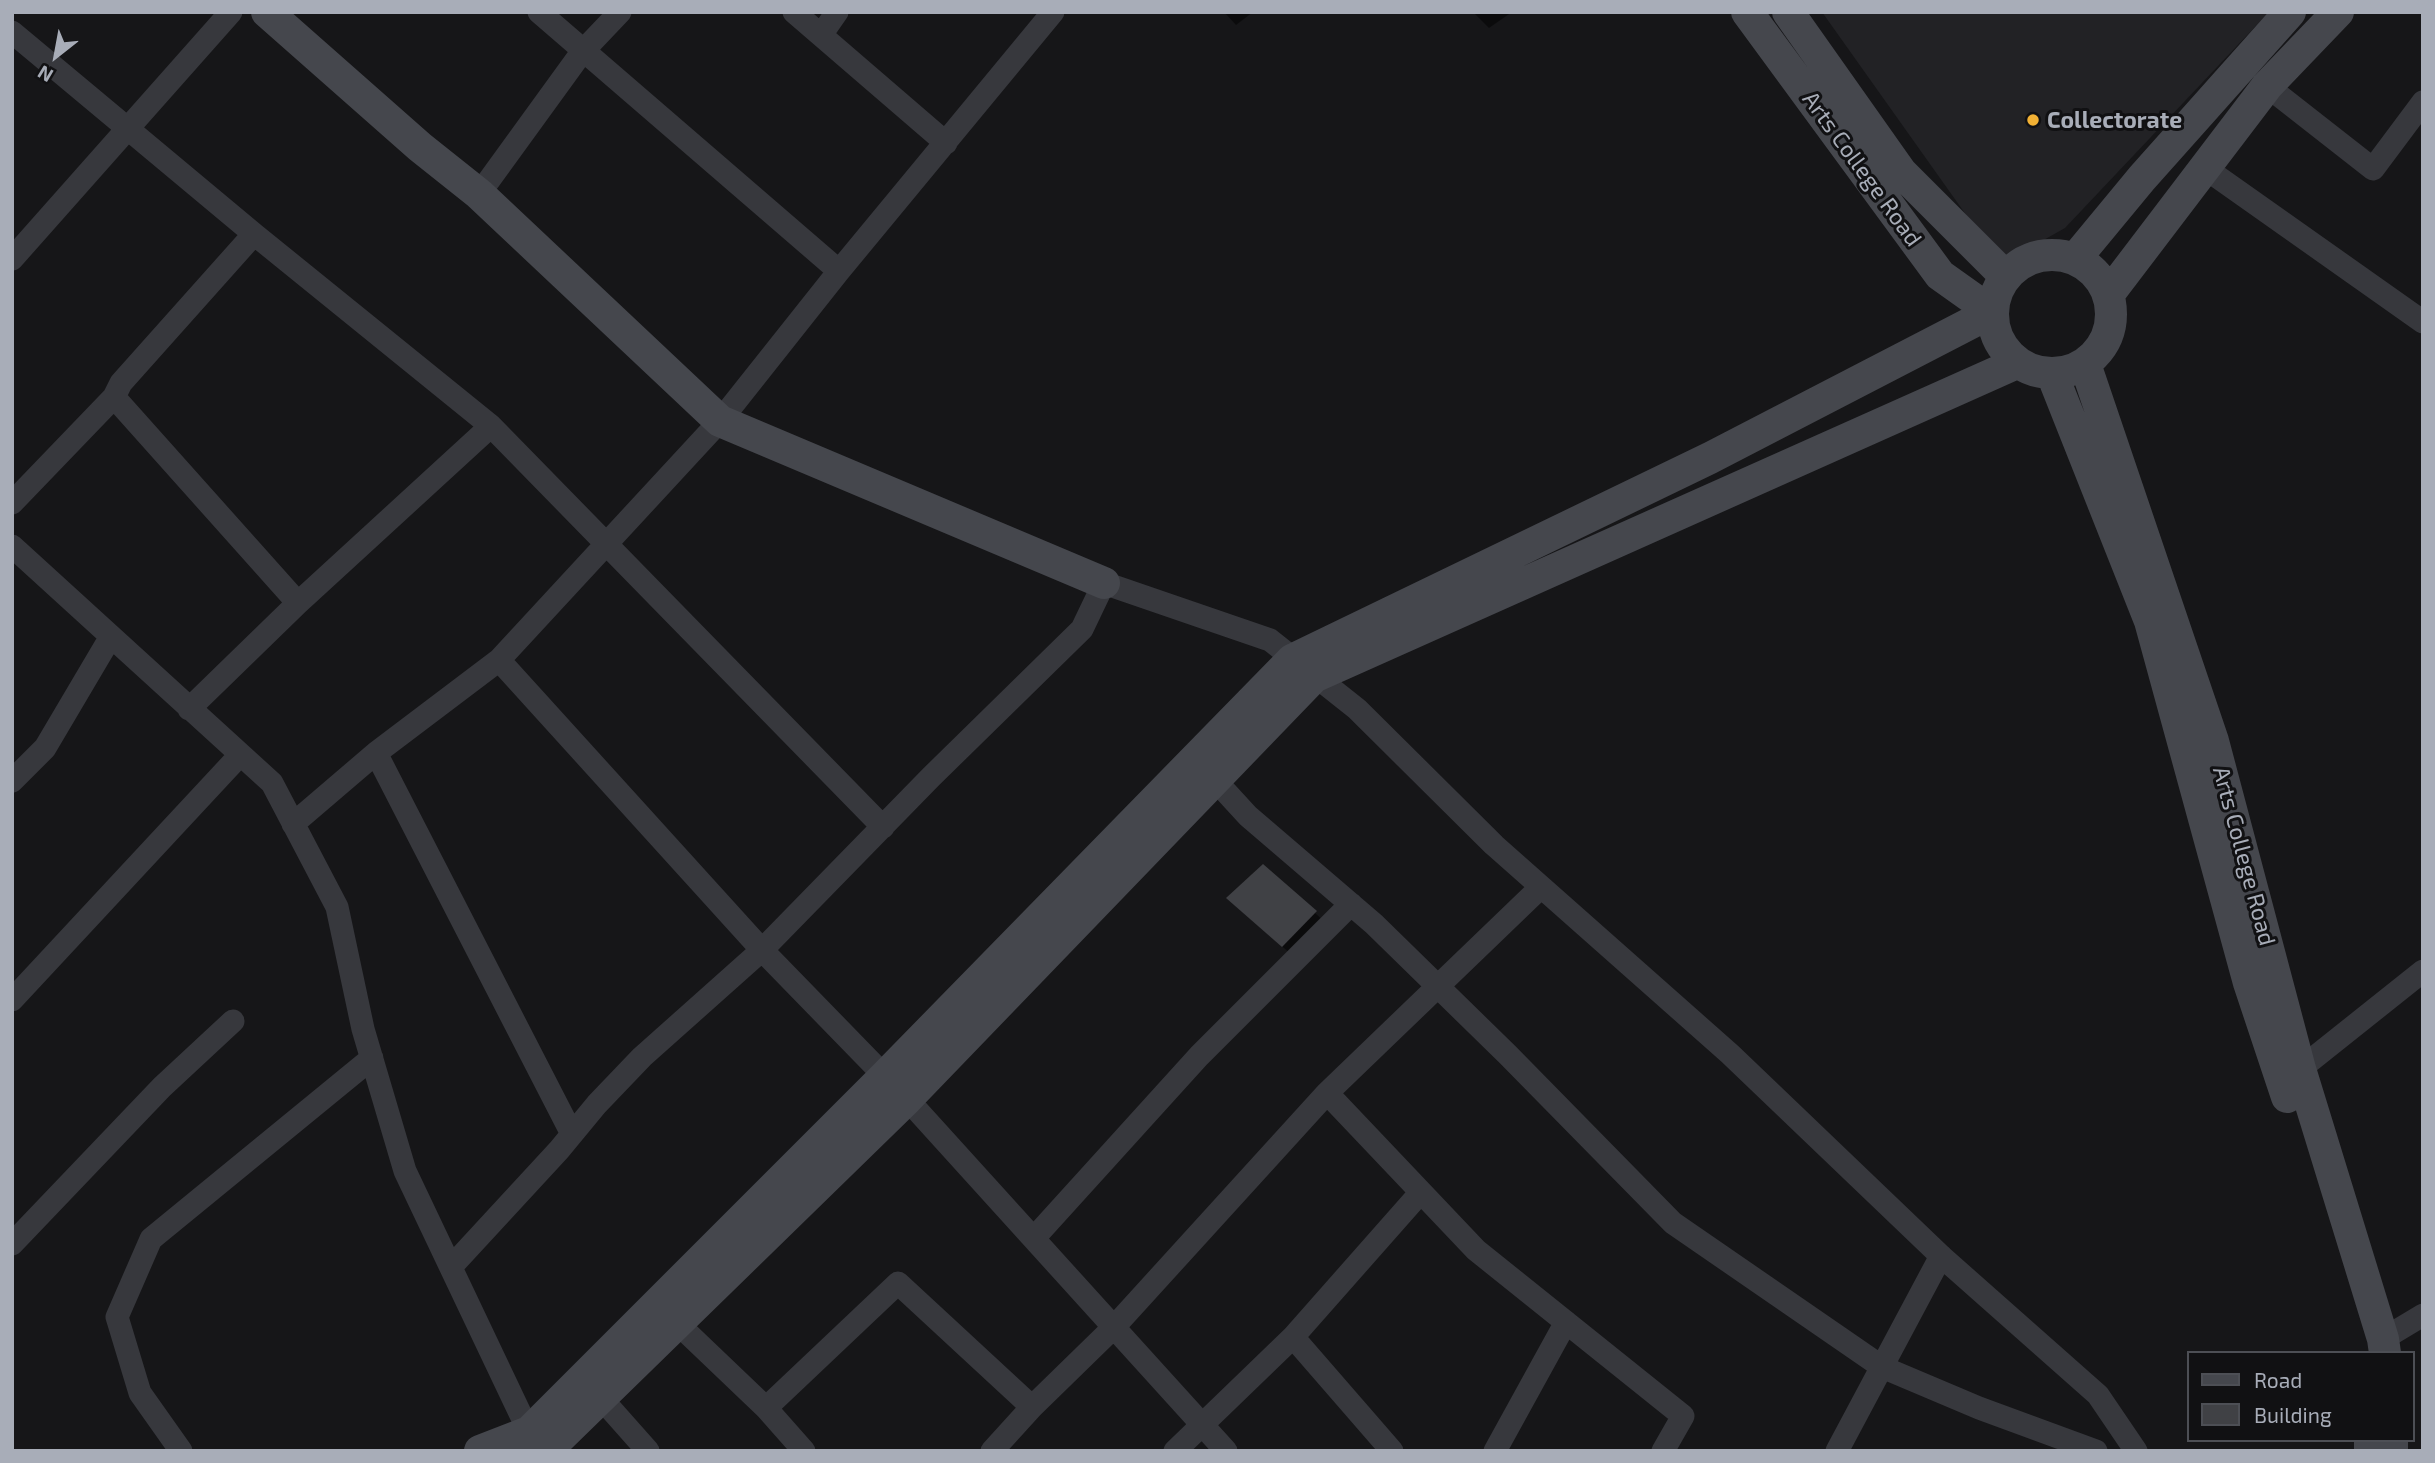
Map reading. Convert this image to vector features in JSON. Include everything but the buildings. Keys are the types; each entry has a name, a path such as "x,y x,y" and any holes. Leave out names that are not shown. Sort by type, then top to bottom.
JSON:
{"main road":[{"path":"267,12 420,147 479,194 719,421 1104,583"},
{"name":"Arts College Road","path":"1747,12 1940,275 1992,312"},
{"path":"1788,12 1901,172 2005,276"},
{"path":"2075,259 2142,178 2290,12"},
{"path":"2108,295 2267,86 2338,12"},
{"path":"2056,255 2075,259 2101,280 2112,314 2109,333 2099,351 2085,364 2052,374 2034,371 2017,363 2006,353 1993,327 1992,312 1996,293 2005,276 2019,264 2037,256 2056,255"},
{"path":"534,1444 885,1076 1303,668 1992,312"},
{"path":"480,1451 534,1444 600,1398 907,1099 1214,779 1303,668 2017,363"},
{"name":"Arts College Road","path":"2085,364 2213,741 2377,1348"},
{"path":"2052,374 2150,621 2249,983 2362,1328 2377,1348"}],"street":[{"path":"12,259 230,12"},
{"path":"539,12 839,271"},
{"path":"479,194 584,51 620,12"},
{"path":"794,12 946,142"},
{"path":"821,35 837,12"},
{"path":"293,824 376,753 499,660 607,545 719,421 1053,12"},
{"path":"12,32 254,234 491,426 883,827"},
{"path":"2267,86 2373,169 2423,102"},
{"path":"2205,168 2423,322"},
{"path":"12,503 114,397 121,383 254,234"},
{"path":"114,397 298,603"},
{"path":"189,709 298,603 491,426"},
{"path":"12,546 271,783 337,907 363,1029 405,1171 534,1444"},
{"path":"451,1267 642,1057 762,950 1082,629 1104,583 1270,640 1357,709 1494,845 1730,1054 1941,1256 2098,1395 2136,1451"},
{"path":"12,781 45,748 110,638"},
{"path":"499,660 762,950 907,1099 1226,1451"},
{"path":"376,753 572,1134"},
{"path":"12,1000 240,755"},
{"path":"1214,779 1248,816 1351,904 1439,988 1673,1223 1882,1367 1979,1408 2096,1451"},
{"path":"992,1451 1114,1327 1327,1093 1541,887"},
{"path":"1034,1238 1199,1056 1351,904"},
{"path":"2300,1069 2423,971"},
{"path":"12,1244 162,1087 233,1021"},
{"path":"181,1451 140,1393 117,1317 151,1239 372,1058"},
{"path":"1327,1093 1476,1250 1683,1416 1663,1451"},
{"path":"1175,1451 1293,1337 1421,1192"},
{"path":"1837,1451 1941,1256"},
{"path":"766,1408 898,1283 1032,1408"},
{"path":"2377,1348 2423,1315"},
{"path":"1495,1451 1566,1322"},
{"path":"677,1323 766,1408 804,1451"},
{"path":"1293,1337 1392,1451"},
{"path":"600,1398 648,1451"}],"shaded area":[{"name":"Collectorate","path":"1822,12 2269,12 2065,228 2001,264"}],"place":[{"name":"Collectorate","path":"2033,120"}]}
